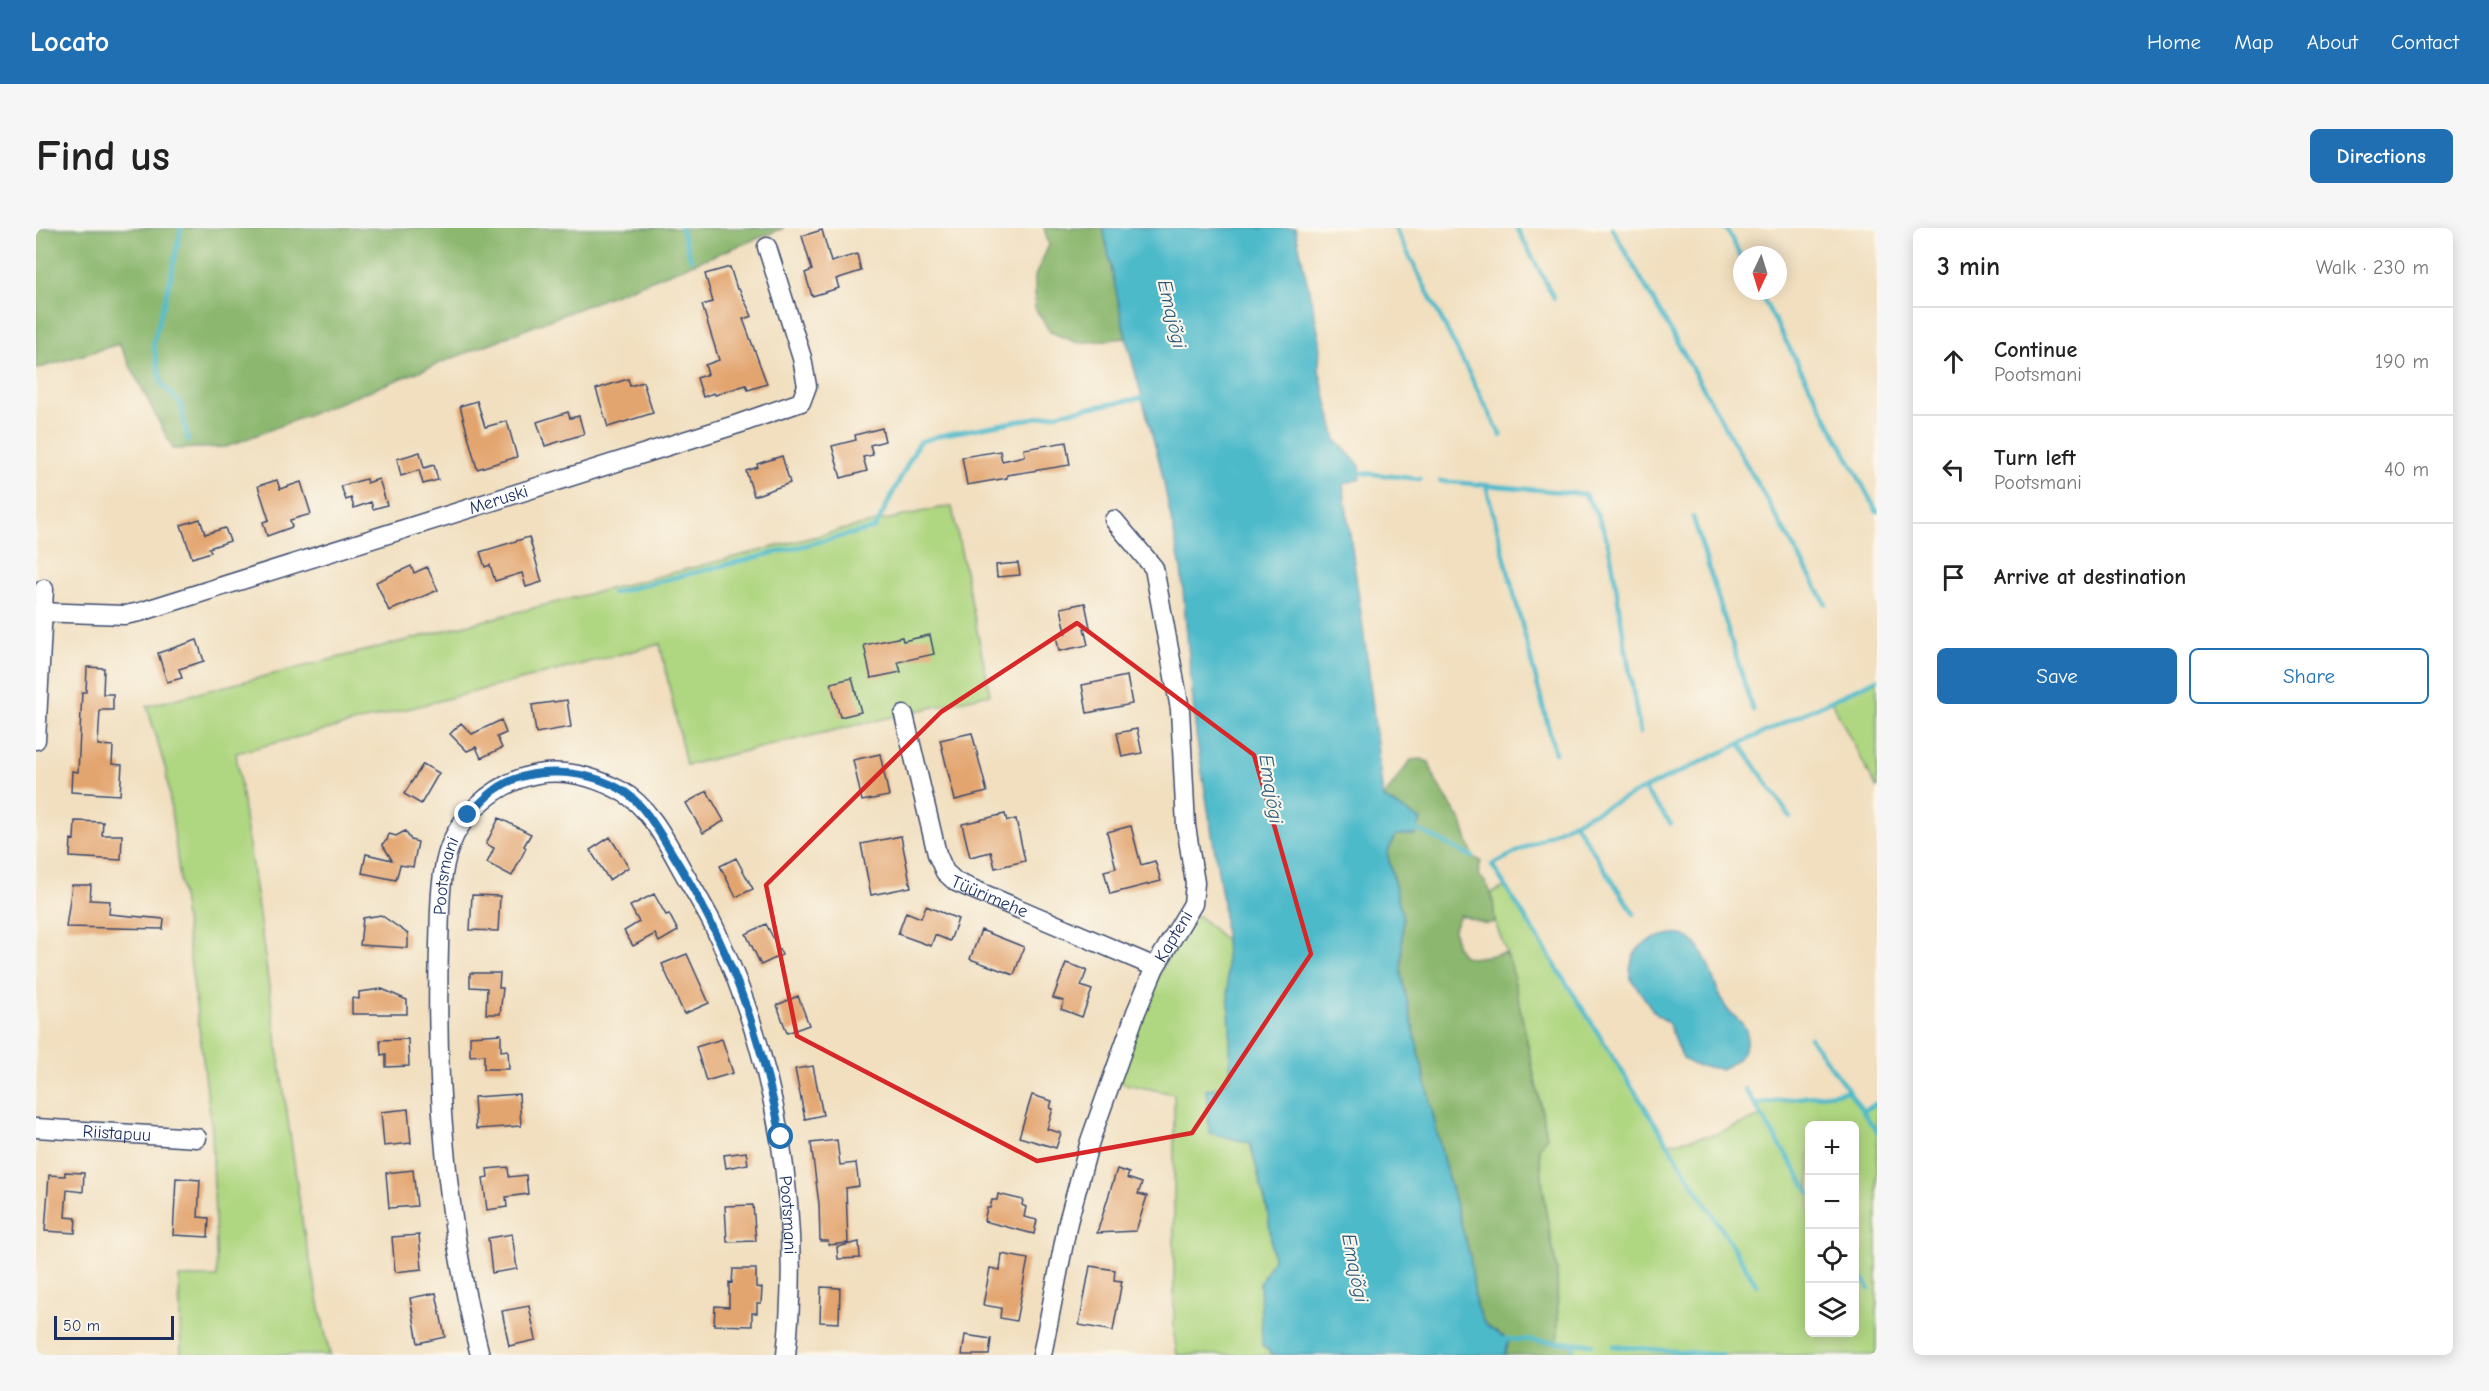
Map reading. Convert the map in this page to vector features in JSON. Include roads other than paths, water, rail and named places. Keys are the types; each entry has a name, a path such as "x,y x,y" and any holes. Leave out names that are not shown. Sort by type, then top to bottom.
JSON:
{"street":[{"name":"Meruski","path":"39,612 125,615 140,612 801,402 807,386 802,358 767,247"},
{"name":"Kapteni","path":"1042,1355 1068,1222 1090,1141 1136,1012 1155,967 1193,904 1195,883 1186,826 1180,709 1154,568 1114,520"},
{"path":"36,740 39,612 44,589"},
{"name":"Tüürimehe","path":"904,715 937,854 945,872 956,882 1155,967"},
{"name":"Pootsmani","path":"480,1355 455,1228 443,1122 438,964 444,873 448,849 455,836 468,815 496,789 540,773 556,772 587,776 625,792 647,813 716,931 747,1006 770,1080 781,1137 791,1271 786,1355"},
{"name":"Riistapuu","path":"36,1128 197,1138"}],"water":[{"name":"Emajõgi","path":"1103,228 1295,228 1320,340 1319,370 1336,440 1360,466 1360,479 1343,484 1368,664 1383,798 1421,820 1415,835 1396,835 1387,853 1403,919 1401,974 1444,1163 1470,1256 1476,1306 1486,1326 1509,1340 1505,1355 1273,1355 1262,1345 1260,1284 1273,1259 1268,1212 1250,1143 1209,1133 1206,1089 1219,1087 1230,1079 1230,1025 1223,902 1196,735 1181,568 1160,464 1126,338"},
{"path":"1673,934 1690,938 1700,949 1722,1001 1746,1030 1747,1040 1740,1056 1721,1069 1693,1065 1684,1059 1669,1024 1654,1012 1630,977 1632,959 1641,946 1655,938"}],"waterway":[{"path":"181,228 170,281 153,343 162,385 181,404 188,441"},
{"path":"681,228 691,259"},
{"path":"1395,228 1501,436"},
{"path":"1517,228 1554,298"},
{"path":"1612,228 1826,604"},
{"path":"1726,228 1735,246"},
{"path":"1764,300 1877,512"},
{"path":"612,593 875,528 919,442 942,435 1147,397"},
{"path":"1354,472 1420,479"},
{"path":"1440,481 1584,494 1601,522 1614,570 1640,733"},
{"path":"1486,485 1555,753"},
{"path":"1693,517 1753,711"},
{"path":"1757,1285 1492,865 1574,822 1877,679"},
{"path":"1741,745 1790,817"},
{"path":"1644,789 1671,824"},
{"path":"1574,822 1634,914"},
{"path":"1413,827 1473,857"},
{"path":"1810,1038 1849,1091"},
{"path":"1745,1089 1805,1185"},
{"path":"1754,1104 1849,1091 1877,1132"},
{"path":"1863,1111 1877,1103"},
{"path":"1859,1272 1870,1289"},
{"path":"1505,1339 1592,1344"},
{"path":"1573,1355 1574,1344"},
{"path":"1613,1346 1722,1355"}]}
